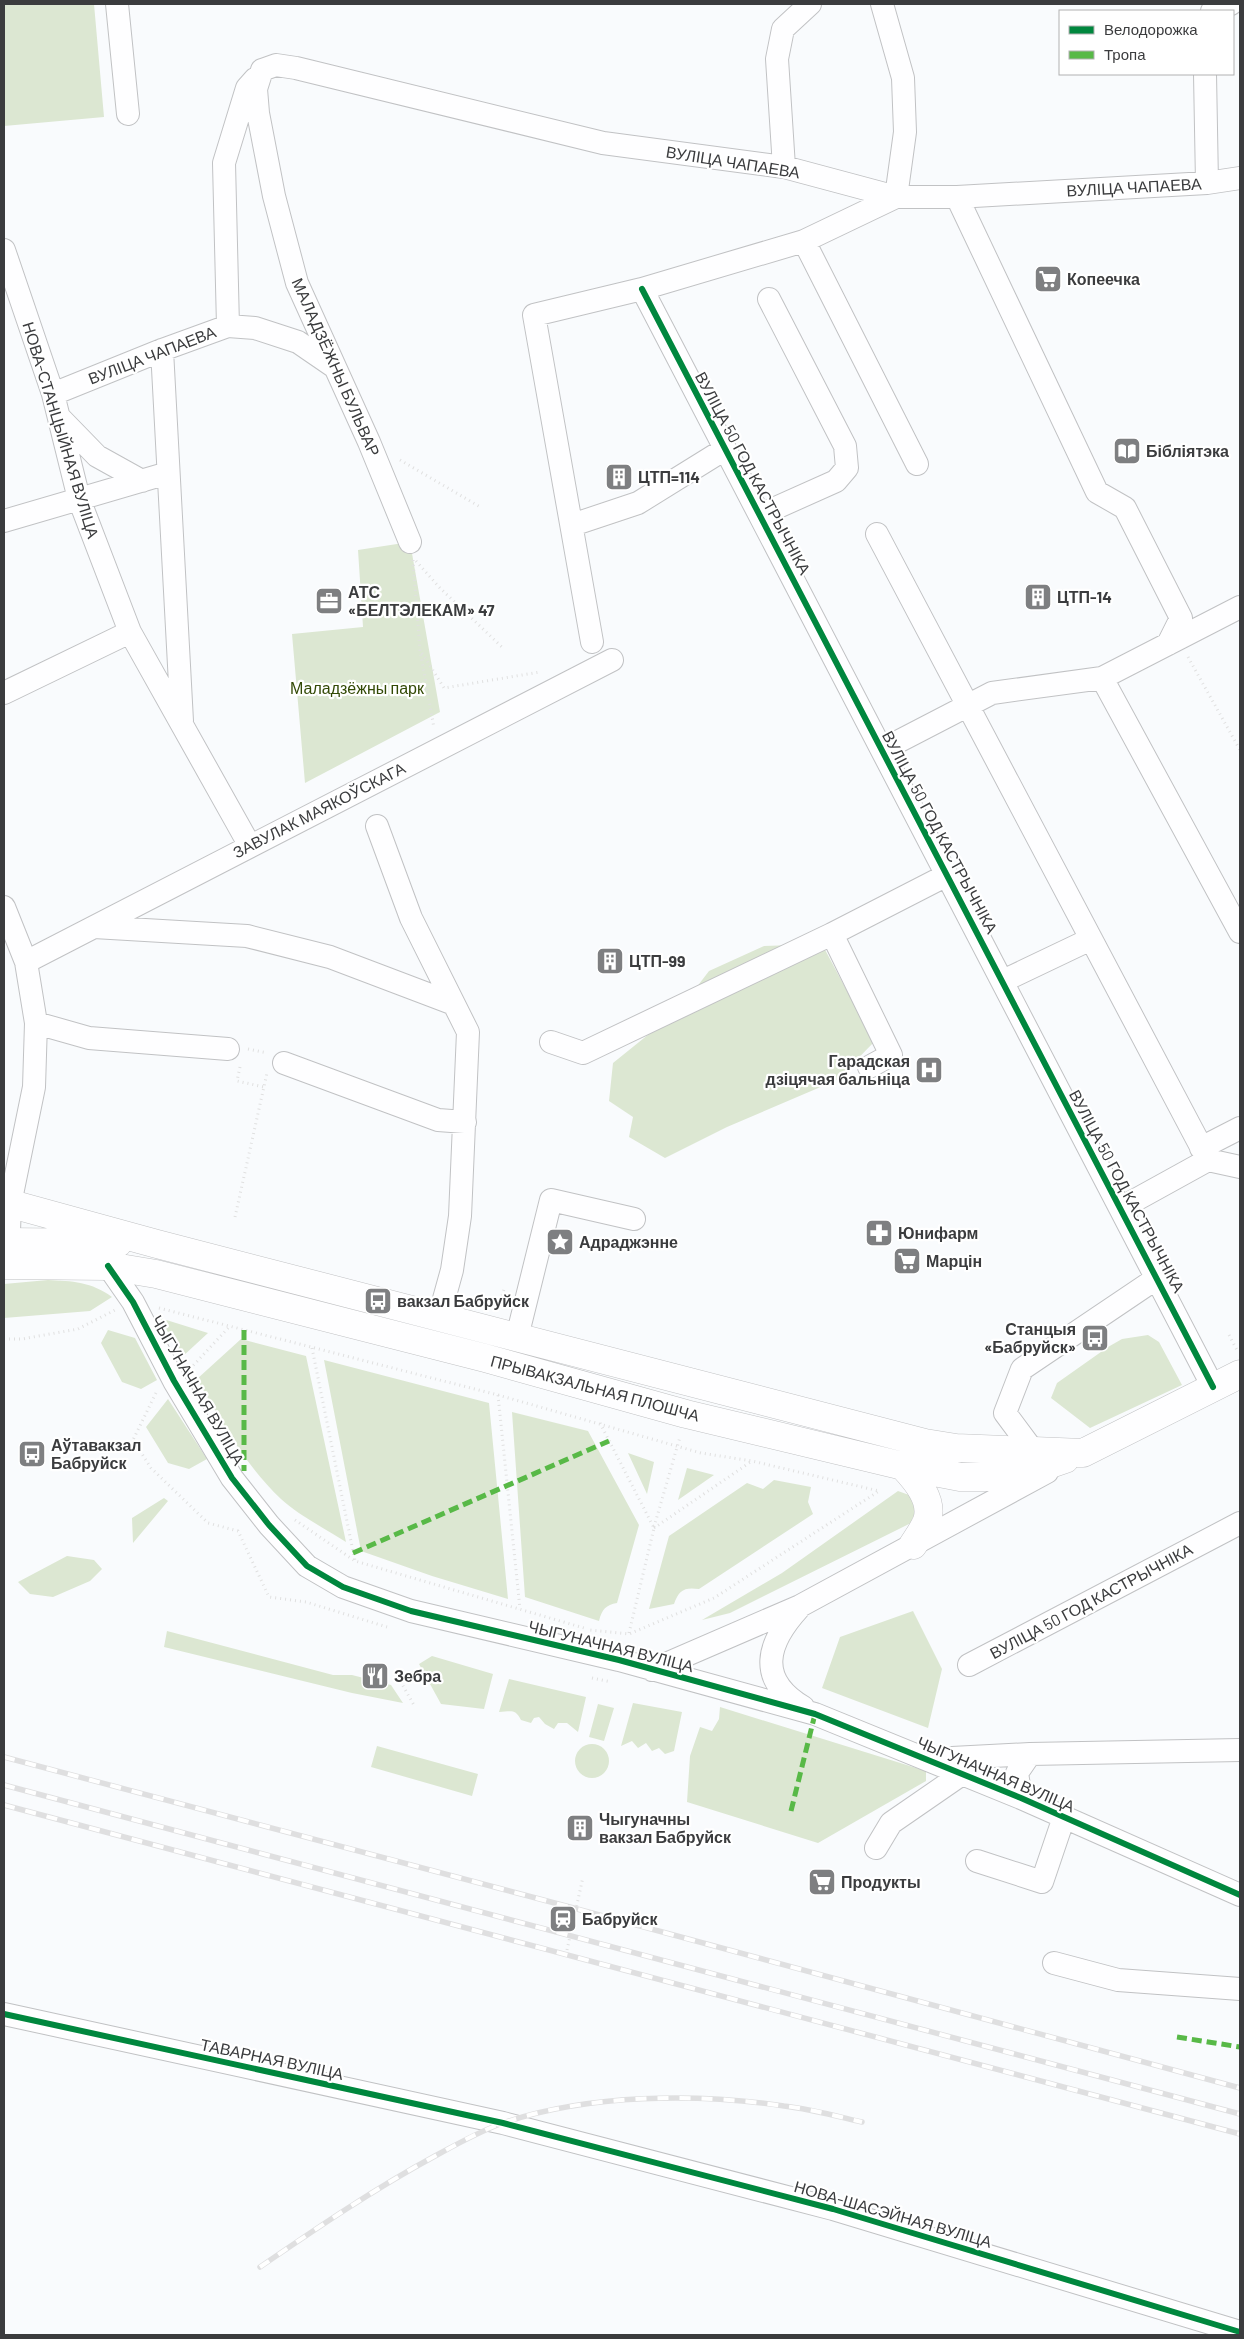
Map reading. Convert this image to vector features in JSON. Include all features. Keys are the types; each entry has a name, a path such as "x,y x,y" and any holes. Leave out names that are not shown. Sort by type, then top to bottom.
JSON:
{"main road":[{"path":"7,1203 156,1244"},
{"path":"6,1254 156,1244"},
{"name":"ПРЫВАКЗАЛЬНАЯ ПЛОШЧА","path":"156,1244 925,1443 956,1448 1083,1453"},
{"name":"ПРЫВАКЗАЛЬНАЯ ПЛОШЧА","path":"6,1254 108,1266 156,1274 485,1358 686,1414 903,1466 960,1477 998,1477 1027,1472 1083,1453 1240,1374"},
{"path":"903,1466 919,1483 927,1501 928,1520 913,1545"}],"street":[{"path":"117,4 128,114"},
{"path":"784,167 777,59 783,29 810,4"},
{"path":"592,642 534,315 642,289 804,241 896,197 905,132 903,78 882,4"},
{"path":"1215,10 1230,4"},
{"name":"ВУЛІЦА ЧАПАЕВА","path":"262,70 276,65 296,68 603,143 784,167 896,197 956,197 1207,183 1240,178"},
{"path":"228,326 224,163 247,88 262,70"},
{"name":"МАЛАДЗЁЖНЫ БУЛЬВАР","path":"262,70 256,89 258,113 274,196 297,283 369,442 410,542"},
{"path":"1205,75 1207,183"},
{"path":"956,197 1097,492 1125,508 1181,618 1173,642"},
{"path":"804,241 917,464"},
{"name":"НОВА-СТАНЦЫЙНАЯ ВУЛІЦА","path":"4,250 53,394 79,499 130,632 250,846"},
{"name":"ВУЛІЦА 50 ГОД КАСТРЫЧНІКА","path":"642,289 1213,1387"},
{"path":"760,515 836,481 847,468 845,446 769,299"},
{"name":"ВУЛІЦА ЧАПАЕВА","path":"53,394 162,350 228,326 255,328 298,342 333,366"},
{"path":"162,350 182,726"},
{"path":"59,418 97,456 142,481"},
{"path":"572,525 638,503 725,448"},
{"path":"4,521 168,473"},
{"path":"878,534 1204,1154 1240,1167"},
{"path":"882,750 992,693 1102,678 1240,607"},
{"path":"4,693 130,632"},
{"name":"ЗАВУЛАК МАЯКОЎСКАГА","path":"26,962 612,660"},
{"path":"1102,678 1240,932"},
{"path":"377,826 411,918 468,1032 460,1216 452,1270 439,1317"},
{"path":"551,1042 583,1053 832,934 947,875"},
{"path":"4,907 26,962 36,1023 34,1087 7,1203 6,1254"},
{"path":"94,926 247,936 330,957 454,1004"},
{"path":"832,934 891,1055 869,1067"},
{"path":"1002,981 1091,939"},
{"path":"36,1023 89,1038 237,1054"},
{"path":"274,1062 438,1120 465,1122"},
{"path":"1121,1208 1240,1128"},
{"path":"517,1337 551,1200 634,1219"},
{"name":"ЧЫГУНАЧНАЯ ВУЛІЦА","path":"108,1266 133,1302 179,1389 232,1478 269,1525 307,1566 343,1587 411,1611 652,1670 814,1714 1021,1798 1240,1895"},
{"path":"1034,1452 1005,1413 1022,1369 1157,1278"},
{"path":"652,1670 800,1606 1083,1453"},
{"name":"ВУЛІЦА 50 ГОД КАСТРЫЧНІКА","path":"969,1665 1240,1523"},
{"path":"800,1606 782,1627 772,1651 771,1662 780,1689 793,1701 814,1714"},
{"path":"927,1759 1030,1754 1240,1750"},
{"path":"1021,1798 1017,1773 1030,1754"},
{"path":"876,1848 891,1823 962,1774"},
{"path":"977,1861 1042,1882 1064,1817"},
{"path":"1054,1963 1118,1980 1240,1989"},
{"name":"ТАВАРНАЯ ВУЛІЦА","path":"4,2014 474,2117 534,2132"},
{"name":"НОВА-ШАСЭЙНАЯ ВУЛІЦА","path":"534,2132 834,2209 1240,2332"}],"path":[{"path":"369,442 482,508"},
{"path":"438,748 420,650 412,556 440,588 504,649"},
{"path":"1173,642 1240,750"},
{"path":"420,650 444,688 547,671"},
{"path":"235,1217 264,1087 274,1062 237,1054 237,1081 264,1087"},
{"path":"4,1339 22,1339 78,1329 133,1302 498,1395 701,1453 752,1461 879,1491 714,1598 629,1634 590,1630 355,1561 293,1519"},
{"path":"184,1375 230,1326"},
{"path":"1229,1335 1240,1358"},
{"path":"312,1348 355,1561"},
{"path":"157,1391 133,1440 151,1468 208,1523 238,1530 269,1597 306,1602"},
{"path":"498,1395 520,1610"},
{"path":"600,1423 654,1528"},
{"path":"629,1634 654,1528 677,1446"},
{"path":"654,1528 752,1461"},
{"path":"398,1677 415,1707"},
{"path":"567,1950 584,1877"}],"green space":[{"path":"4,4 94,4 104,117 4,126"},
{"name":"Маладзёжны парк","path":"410,542 440,712 305,783 292,634 363,627 358,550"},
{"path":"822,944 874,1042 837,1080 727,1127 665,1158 629,1137 633,1117 609,1101 613,1063 680,1009 709,971 764,946"},
{"path":"48,1280 89,1285 112,1297 90,1311 4,1318 4,1284"},
{"path":"160,1318 208,1333 182,1357"},
{"path":"108,1330 135,1338 157,1380 141,1389 122,1382 101,1343"},
{"path":"1148,1335 1159,1342 1182,1385 1090,1428 1051,1398 1057,1383 1108,1347 1122,1339"},
{"path":"241,1339 306,1356 346,1542 296,1511 268,1486 234,1442 197,1379"},
{"path":"324,1360 489,1403 508,1599 432,1576 361,1551"},
{"path":"168,1399 207,1459 189,1469 168,1463 146,1427"},
{"path":"512,1412 588,1431 639,1525 617,1603 605,1608 599,1621 525,1597"},
{"path":"628,1453 654,1462 647,1494"},
{"path":"687,1468 714,1475 678,1500"},
{"path":"774,1480 811,1487 808,1502 813,1514 699,1589 683,1590 678,1595 674,1604 649,1609 669,1536 747,1483 763,1489"},
{"path":"898,1491 909,1495 916,1510 911,1523 730,1613 702,1620 782,1573"},
{"path":"164,1498 168,1501 133,1543 132,1518"},
{"path":"67,1556 94,1560 102,1569 90,1581 53,1597 30,1594 18,1582"},
{"path":"913,1611 942,1669 928,1728 822,1688 840,1637"},
{"path":"167,1631 333,1675 352,1675 391,1685 403,1703 352,1693 164,1647"},
{"path":"432,1656 493,1674 484,1709 441,1704 419,1664"},
{"path":"509,1679 586,1697 578,1732 567,1723 558,1723 554,1729 545,1724 539,1717 534,1718 531,1723 521,1720 514,1712 499,1712"},
{"path":"633,1703 682,1712 674,1751 665,1754 659,1748 652,1751 646,1743 638,1748 632,1741 621,1746"},
{"path":"598,1704 614,1708 604,1741 589,1737"},
{"path":"720,1707 926,1771 926,1781 818,1843 687,1802 690,1756 700,1727 712,1731 719,1719"},
{"path":"592,1744 599,1745 604,1749 608,1754 608,1768 604,1773 599,1777 592,1778 585,1777 580,1773 576,1768 575,1761 576,1754 580,1749 585,1745"},
{"path":"377,1746 478,1774 472,1796 371,1767"}],"railway":[{"path":"4,1757 1240,2088"},
{"path":"4,1785 1240,2114"},
{"path":"4,1805 1240,2134"},
{"path":"260,2267 368,2195 435,2156 486,2130 536,2113 606,2101 679,2098 715,2099 784,2106 862,2122"}],"marked path":[{"path":"244,1330 244,1471"},
{"path":"353,1553 609,1441"},
{"path":"791,1811 815,1714"},
{"path":"1177,2037 1240,2047"}],"cycle path":[{"path":"642,289 1213,1387"},
{"path":"108,1266 133,1302 174,1381 232,1478 269,1525 307,1566 343,1587 411,1611 619,1660 815,1714 1021,1798 1240,1895"},
{"path":"4,2014 503,2123 833,2209 1240,2332"}],"place":[{"name":"Копеечка","path":"1048,279"},
{"name":"Бібліятэка","path":"1127,451"},
{"name":"ЦТП=114","path":"619,477"},
{"name":"ЦТП-14","path":"1038,597"},
{"name":"АТС «БЕЛТЭЛЕКАМ» 47","path":"329,601"},
{"name":"ЦТП-99","path":"610,961"},
{"name":"Гарадская дзіцячая бальніца","path":"929,1070"},
{"name":"Юнифарм","path":"879,1233"},
{"name":"Адраджэнне","path":"560,1242"},
{"name":"Марцін","path":"907,1261"},
{"name":"вакзал Бабруйск","path":"378,1301"},
{"name":"Станцыя «Бабруйск»","path":"1095,1338"},
{"name":"Аўтавакзал Бабруйск","path":"32,1454"},
{"name":"Зебра","path":"375,1676"},
{"name":"Чыгуначны вакзал Бабруйск","path":"580,1828"},
{"name":"Продукты","path":"822,1882"},
{"name":"Бабруйск","path":"563,1919"}]}
